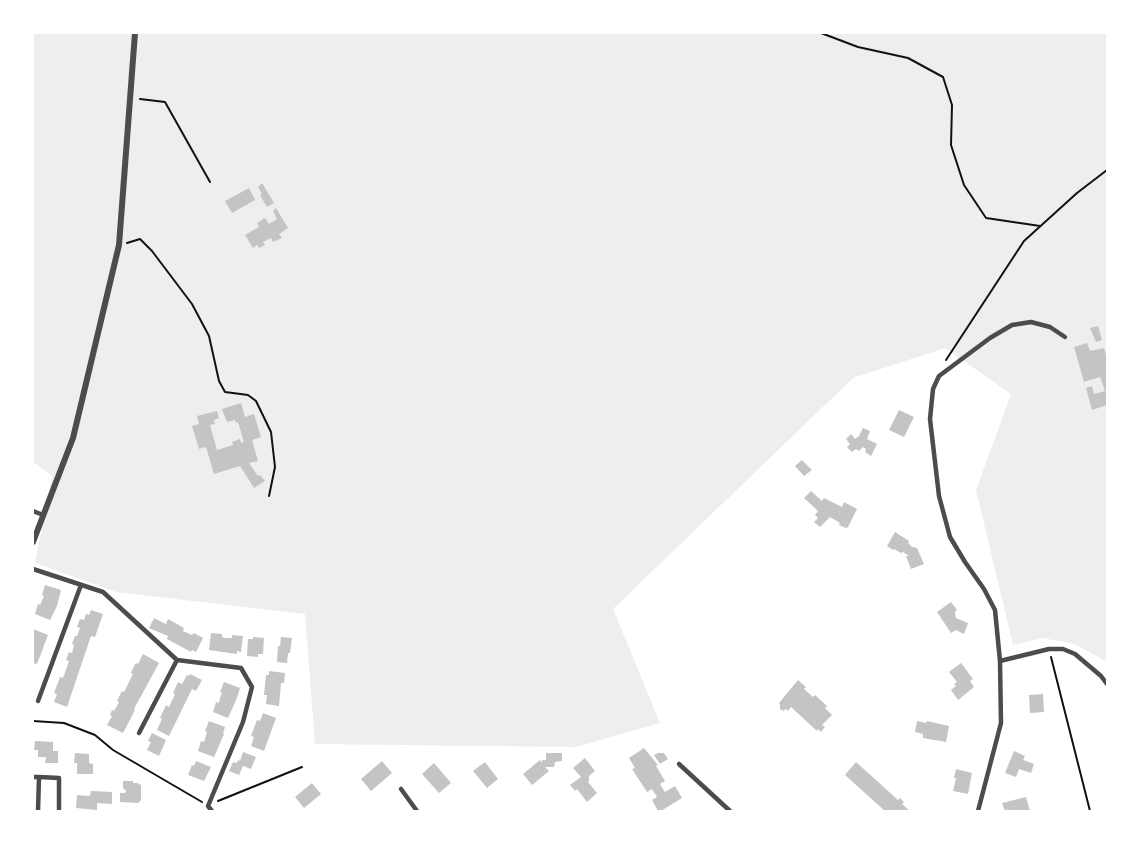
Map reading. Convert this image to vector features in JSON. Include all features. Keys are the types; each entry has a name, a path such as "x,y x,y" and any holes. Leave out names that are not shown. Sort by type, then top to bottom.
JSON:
{"street":[{"path":"33,542 73,438 119,245 135,33"},
{"path":"978,811 1001,723 1000,661 995,610 950,537 939,496 930,419 933,389 939,376 990,338 1012,325 1031,322 1050,327 1065,337"},
{"path":"33,512 43,515"},
{"path":"33,569 104,592 177,660 241,668 252,687 243,722 208,806 212,811"},
{"path":"38,701 81,585"},
{"path":"1000,661 1049,649 1063,649 1075,654 1107,684"},
{"path":"138,733 177,660"},
{"path":"679,765 730,811"},
{"path":"38,811 36,777 59,778 59,811"},
{"path":"401,789 417,811"}],"path":[{"path":"820,33 858,48 908,58 943,77 952,105 951,145 964,185 986,218 1040,226"},
{"path":"130,98 165,102 210,182"},
{"path":"939,376 946,360 1024,241 1077,193 1107,170"},
{"path":"119,245 140,239 152,252 192,304 209,336 219,381 225,392 248,395 256,401 271,432 275,467 269,496"},
{"path":"1049,649 1090,811"},
{"path":"33,721 64,723 95,735 112,750 208,806 302,767"}],"shaded area":[{"path":"33,33 1107,33 1107,662 1075,644 1042,638 1013,645 976,490 1011,394 945,348 853,378 613,609 660,723 576,747 315,744 305,614 116,592 35,563 52,476 33,462"}],"building":[{"path":"262,183 274,203 267,207 258,187"},
{"path":"249,188 255,200 232,213 225,201"},
{"path":"276,208 288,228 279,234 282,238 273,242 271,238 263,242 265,245 259,248 257,245 253,248 245,235 259,227 257,223 265,218 269,224 277,219 273,211"},
{"path":"1098,326 1102,340 1096,342 1090,328"},
{"path":"1087,343 1090,351 1104,348 1107,358 1107,405 1092,410 1086,388 1092,386 1094,394 1105,391 1100,377 1084,382 1074,347"},
{"path":"241,403 245,417 254,414 261,437 252,440 258,461 249,463 258,476 260,475 265,481 254,488 240,466 214,474 206,447 199,449 192,426 199,424 197,416 217,411 219,418 214,420 215,424 210,425 217,450 233,445 232,442 240,439 241,443 244,442 238,422 236,423 235,420 227,422 222,409"},
{"path":"899,410 914,417 904,437 889,430"},
{"path":"863,428 870,431 867,439 877,444 871,456 865,452 866,449 863,447 859,451 856,449 852,452 847,447 850,444 846,439 851,434 855,439"},
{"path":"802,460 812,470 804,476 795,466"},
{"path":"811,491 822,501 824,498 842,507 844,502 857,509 848,527 839,525 840,523 830,517 820,527 814,522 818,518 815,515 818,511 804,498"},
{"path":"895,532 909,541 912,547 917,548 924,564 911,569 906,556 909,556 887,546"},
{"path":"45,585 61,590 50,620 35,614 44,596 42,595"},
{"path":"951,602 957,610 956,618 968,623 964,634 956,630 951,633 937,612"},
{"path":"91,610 103,614 95,637 91,636 67,707 54,702 57,694 54,693 60,677 63,678 69,661 66,660 69,652 72,653 74,645 72,644 80,628 77,627 80,619 84,620 86,614 89,615"},
{"path":"154,618 166,624 168,619 184,628 183,631 203,638 196,652 192,650 191,652 167,639 168,636 149,628"},
{"path":"33,629 48,635 37,664 33,663"},
{"path":"211,633 222,634 222,637 226,638 232,638 232,635 243,636 241,652 237,651 237,654 209,650"},
{"path":"253,637 264,638 263,654 258,654 258,657 247,656 248,639 253,639"},
{"path":"281,637 292,638 287,663 277,662"},
{"path":"143,654 159,663 123,733 107,725 112,716 110,715 112,710 114,711 122,691 124,692 133,674 131,673 133,668"},
{"path":"961,663 973,679 970,681 974,687 958,700 951,690 957,682 949,672"},
{"path":"269,671 285,673 284,683 281,683 279,706 266,704 267,695 264,695 266,675 269,675"},
{"path":"190,674 202,680 196,691 192,689 169,736 157,730 162,719 160,718 166,705 169,707 178,682 182,684"},
{"path":"798,680 806,687 804,689 827,706 825,708 832,715 822,725 825,727 821,732 791,707 788,711 780,709 779,703"},
{"path":"224,682 240,688 228,718 213,712 216,702 219,703"},
{"path":"1043,694 1044,712 1030,713 1029,695"},
{"path":"263,713 276,718 264,751 251,746 254,737 251,736 257,720 260,721"},
{"path":"209,721 225,727 214,757 198,751 201,741 204,742"},
{"path":"917,721 949,726 946,742 923,738 923,734 915,732"},
{"path":"152,733 166,740 159,756 147,750"},
{"path":"35,741 53,742 53,751 58,751 58,763 45,763 46,757 38,757 38,750 34,750"},
{"path":"644,748 658,765 656,766 665,781 660,784 665,792 675,786 682,798 661,811 658,811 652,800 657,797 652,789 647,792 632,769 635,768 629,758"},
{"path":"1014,751 1025,756 1023,760 1034,764 1031,773 1019,769 1016,777 1005,773"},
{"path":"243,752 256,757 251,769 243,766 239,775 229,771 233,762 240,761"},
{"path":"75,753 89,754 89,763 93,764 93,774 77,774 77,763 74,763"},
{"path":"546,753 562,753 562,761 555,762 554,767 545,767 549,771 532,785 523,774 540,760 542,763 542,760 546,760"},
{"path":"664,753 668,759 660,764 654,755"},
{"path":"585,758 595,771 589,776 588,782 597,793 587,802 577,789 575,791 570,785 581,777 573,768"},
{"path":"196,761 211,767 204,781 188,775"},
{"path":"382,761 392,773 371,791 361,779"},
{"path":"485,762 498,779 487,788 473,771"},
{"path":"856,762 898,800 900,798 904,802 902,804 910,811 885,811 845,775"},
{"path":"434,763 451,783 439,793 422,774"},
{"path":"956,769 972,773 968,794 953,791"},
{"path":"123,781 133,781 141,785 141,800 138,803 120,802 120,793 126,791 123,788"},
{"path":"312,783 321,794 304,808 295,797"},
{"path":"91,791 112,792 112,804 97,803 97,810 76,808 77,795 90,796"},
{"path":"1026,797 1030,811 1005,811 1002,803"}]}
